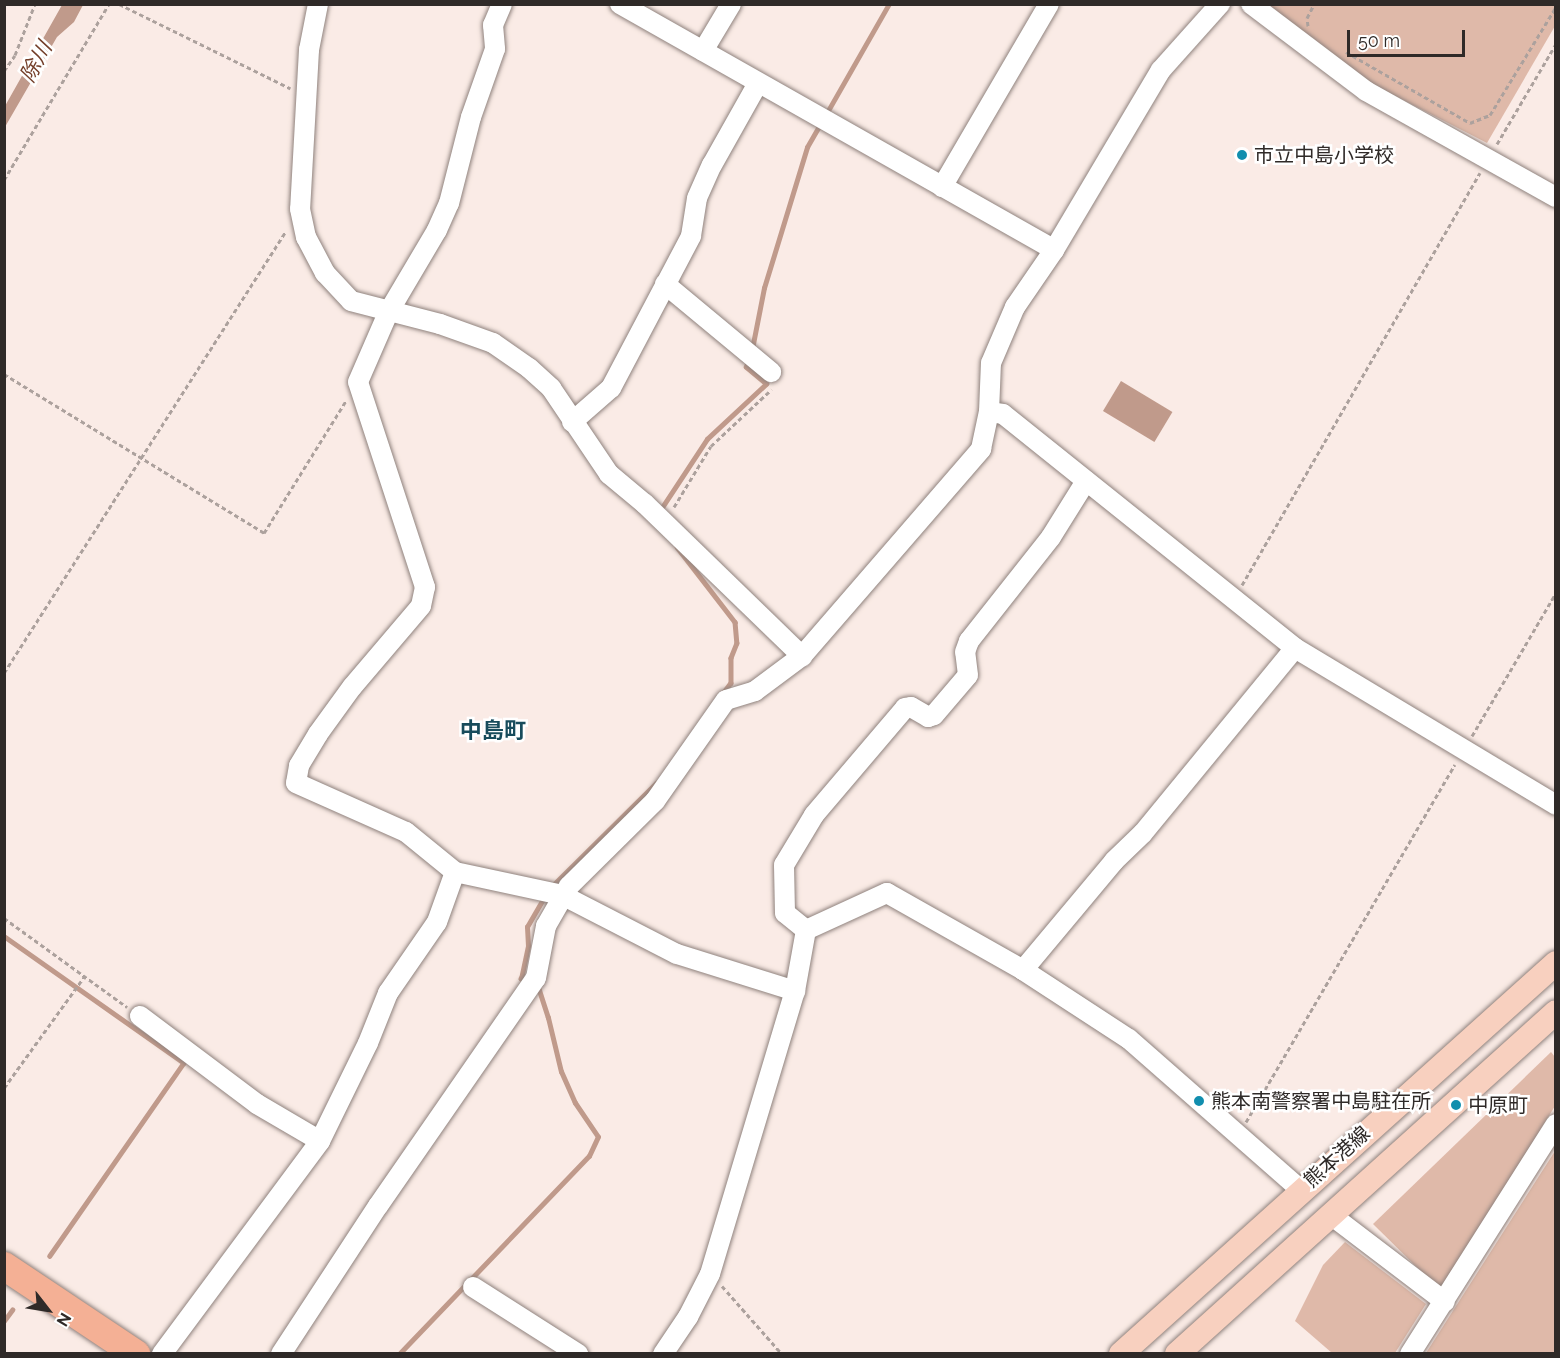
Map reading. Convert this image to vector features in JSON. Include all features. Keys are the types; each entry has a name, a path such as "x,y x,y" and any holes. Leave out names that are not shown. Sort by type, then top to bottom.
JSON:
{"highway":[{"path":"4,1266 136,1353"}],"main road":[{"name":"熊本港線","path":"1121,1353 1556,963"},
{"name":"熊本港線","path":"1177,1353 1556,1012"},
{"path":"1301,1190 1331,1215"}],"street":[{"path":"318,4 309,50 300,209 306,237 325,273 351,300 388,313 440,324 493,343 529,368 551,388 609,474 665,523 801,656"},
{"path":"502,4 493,25 495,49 471,117 449,203 437,230 388,313 358,382 425,587 422,606 352,687 318,734 299,766 296,783 406,832 455,872 562,895 677,954 795,991"},
{"path":"620,4 1054,250"},
{"path":"703,51 731,4"},
{"path":"942,187 1050,4"},
{"path":"281,1353 378,1206 536,978 546,926 562,895 655,801 726,700 755,691 801,656 981,449 989,412 991,363 1015,308 1054,250 1161,70 1220,4"},
{"path":"1251,4 1366,91 1556,197"},
{"path":"572,422 611,388 691,236 697,198 712,165 758,83"},
{"path":"665,284 771,372"},
{"path":"989,412 1003,414 1295,648 1463,752 1556,805"},
{"path":"806,930 785,913 784,865 814,815 905,708 911,707 928,717 934,715 968,675 965,652 969,641 1051,537 1086,481"},
{"path":"1023,970 1114,861 1143,833 1295,648"},
{"path":"162,1353 320,1141 368,1043 388,993 437,922 455,872"},
{"path":"806,930 887,893 1023,970 1129,1039 1301,1190"},
{"path":"663,1353 688,1317 710,1274 795,991 806,930"},
{"path":"140,1016 257,1104 320,1141"},
{"path":"1410,1353 1445,1302 1556,1124"},
{"path":"1331,1215 1445,1302"},
{"path":"473,1287 578,1353"}],"path":[{"path":"4,71 15,55 35,4"},
{"path":"4,180 109,4"},
{"path":"119,4 306,96"},
{"path":"1314,4 1307,18 1308,26 1314,33"},
{"path":"1344,51 1470,123 1490,115 1556,7"},
{"path":"1235,598 1556,44"},
{"path":"4,673 300,209"},
{"path":"665,523 711,446 777,384 771,372"},
{"path":"4,374 264,533 358,382"},
{"path":"1238,1136 1556,593"},
{"path":"4,918 140,1016"},
{"path":"4,1088 84,977"},
{"path":"710,1274 782,1353"}],"shaded area":[{"path":"1260,5 1555,5 1555,26 1487,143 1370,83"},
{"path":"1551,1052 1555,1057 1555,1106 1441,1291 1373,1224"},
{"path":"1555,1151 1555,1353 1426,1353"},
{"path":"1345,1242 1426,1304 1395,1353 1332,1353 1295,1321 1323,1265"}],"water":[{"name":"除川","path":"62,5 83,5 74,22 57,37 5,127 5,106"},
{"path":"1121,381 1172,412 1154,442 1103,411"}],"waterway":[{"path":"825,116 889,4"},
{"path":"752,349 764,288 807,147 821,123"},
{"path":"659,512 707,439 766,384 746,367 748,360"},
{"path":"677,547 735,622 737,643 731,658 731,683 722,695"},
{"path":"551,887 656,783"},
{"path":"526,982 521,979 528,946 527,927 545,896"},
{"path":"4,936 184,1063 50,1256"},
{"path":"399,1354 589,1156 598,1137 575,1103 561,1072 548,1018 539,990 536,988"},
{"path":"4,1321 12,1310"}],"place":[{"name":"市立中島小学校","path":"1242,155"},
{"name":"熊本南警察署中島駐在所","path":"1199,1101"},
{"name":"中原町","path":"1456,1105"}],"district":[{"name":"中島町","path":"493,731"}]}
